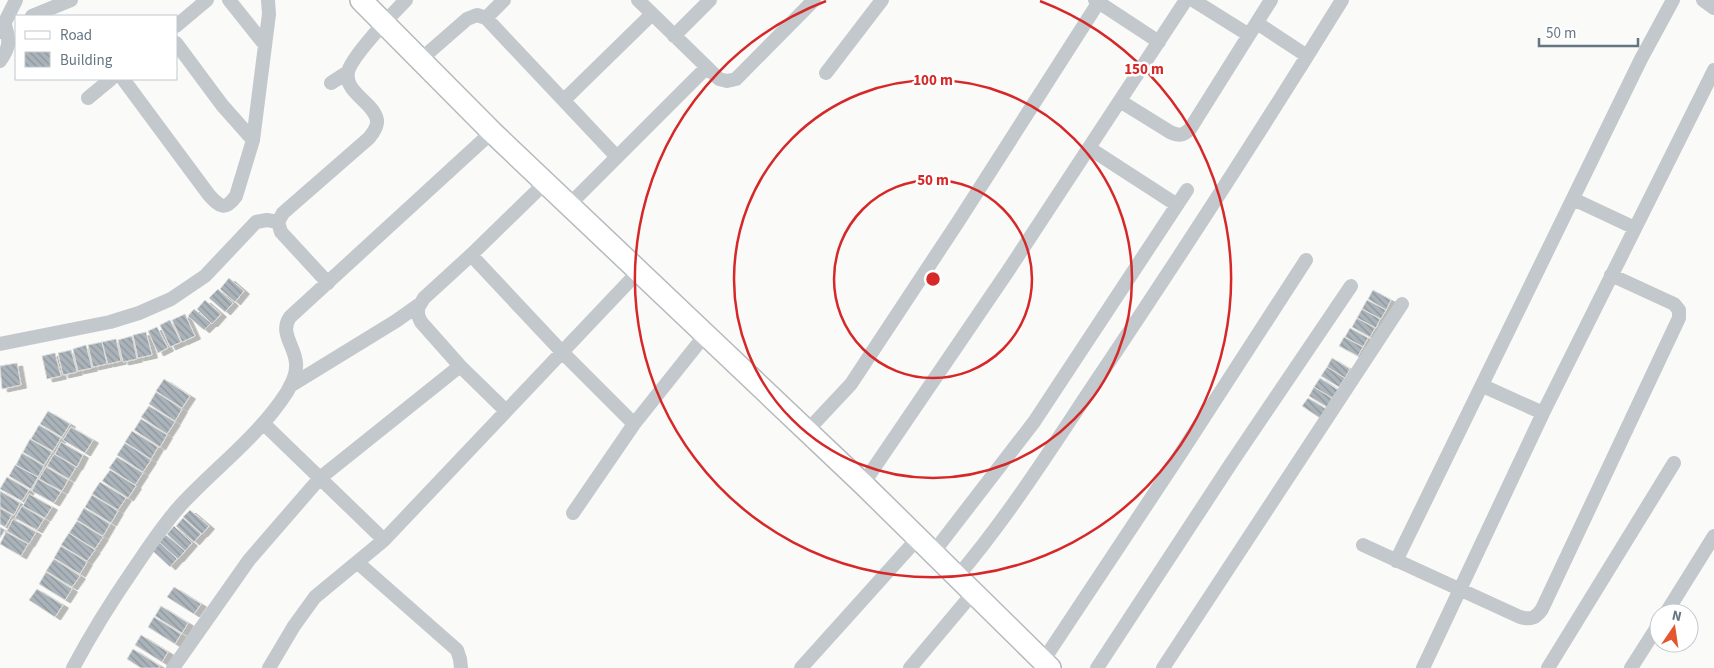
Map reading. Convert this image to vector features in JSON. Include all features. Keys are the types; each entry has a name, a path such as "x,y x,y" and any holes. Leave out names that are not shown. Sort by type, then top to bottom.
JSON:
{"main road":[{"path":"361,0 492,132 806,432 863,484 1047,665"}],"street":[{"path":"0,61 8,46 5,26 16,0"},
{"path":"34,15 71,0"},
{"path":"178,24 208,0"},
{"path":"229,0 265,46"},
{"path":"124,80 209,195 218,204 223,206 230,204 236,196 253,140 269,14 268,0"},
{"path":"328,283 281,232 278,222 283,213 370,138 377,121 372,111 352,88 348,81 348,72 352,63 384,22 406,0"},
{"path":"486,18 504,0"},
{"path":"638,0 706,68 719,79 727,81 736,79 814,0"},
{"path":"674,36 710,0"},
{"path":"826,73 882,0"},
{"path":"863,484 1008,271 1186,0"},
{"path":"1193,0 1249,36"},
{"path":"1120,101 1177,136 1184,135 1190,129 1271,0"},
{"path":"957,576 993,532 1078,408 1168,273 1342,0"},
{"path":"1396,561 1641,59 1673,0"},
{"path":"1702,0 1714,8"},
{"path":"806,432 851,384 995,164 1098,1 1159,42"},
{"path":"564,100 652,14"},
{"path":"420,60 467,19 477,15 486,18 617,157"},
{"path":"1257,23 1307,56"},
{"path":"178,46 222,105 253,140"},
{"path":"569,205 706,68"},
{"path":"1423,668 1634,228 1714,70"},
{"path":"331,84 348,72"},
{"path":"88,98 110,80"},
{"path":"73,668 122,586 165,524 180,506 263,423 290,386 294,378 296,363 286,332 287,322 290,317 492,132"},
{"path":"1089,148 1177,205"},
{"path":"290,386 396,321 420,304 424,298 546,182"},
{"path":"1154,190 1168,218"},
{"path":"933,554 1034,422 1187,190"},
{"path":"1572,199 1634,228"},
{"path":"0,344 110,322 147,310 171,299 204,276 222,260 256,222 267,220 278,222"},
{"path":"471,255 562,352 634,424"},
{"path":"1047,665 1306,260"},
{"path":"269,668 304,611 315,597 384,540 639,271"},
{"path":"1363,545 1520,617 1529,619 1537,617 1679,318 1679,310 1674,304 1612,275"},
{"path":"1097,668 1232,462 1352,286"},
{"path":"420,304 418,314 421,322 460,366 506,411"},
{"path":"1163,668 1402,304"},
{"path":"573,513 634,424 705,335"},
{"path":"172,668 249,560 320,478 460,366"},
{"path":"1483,386 1544,413"},
{"path":"263,423 384,540"},
{"path":"1548,668 1674,464"},
{"path":"1672,603 1714,536"},
{"path":"801,668 918,538"},
{"path":"356,562 457,650 460,667"},
{"path":"910,668 974,593"},
{"path":"1631,668 1649,640"}],"building":[{"path":"229,278 244,291 235,302 220,289"},
{"path":"218,289 233,303 225,312 209,298"},
{"path":"1373,290 1391,300 1386,310 1368,299"},
{"path":"205,300 221,314 212,324 197,309"},
{"path":"1367,300 1386,310 1381,319 1362,309"},
{"path":"194,309 211,323 204,330 188,316"},
{"path":"1362,309 1380,319 1376,328 1357,318"},
{"path":"185,314 195,336 182,342 172,320"},
{"path":"1357,318 1375,328 1370,337 1352,327"},
{"path":"170,320 181,342 170,347 160,325"},
{"path":"157,327 168,348 158,353 148,331"},
{"path":"1350,328 1368,338 1363,347 1345,337"},
{"path":"146,332 152,355 138,358 133,335"},
{"path":"132,336 137,359 123,362 118,340"},
{"path":"1344,337 1363,347 1358,356 1339,346"},
{"path":"116,339 121,361 108,364 102,342"},
{"path":"102,342 107,364 93,367 88,345"},
{"path":"86,345 92,368 78,371 73,349"},
{"path":"71,350 77,372 63,375 58,353"},
{"path":"55,353 61,376 47,379 42,356"},
{"path":"1332,358 1350,369 1345,378 1327,367"},
{"path":"17,363 21,385 2,389 0,366"},
{"path":"1327,367 1345,378 1339,387 1321,376"},
{"path":"1320,378 1338,390 1332,398 1314,387"},
{"path":"164,379 190,396 182,408 156,391"},
{"path":"1314,387 1332,398 1327,407 1309,396"},
{"path":"156,392 182,409 175,421 149,404"},
{"path":"1308,398 1326,409 1320,418 1302,406"},
{"path":"149,406 175,422 167,434 141,417"},
{"path":"48,411 70,424 62,437 40,424"},
{"path":"141,419 167,435 160,447 134,430"},
{"path":"39,425 61,438 53,451 31,439"},
{"path":"71,427 93,440 85,453 63,440"},
{"path":"132,431 158,447 151,459 125,442"},
{"path":"30,439 52,452 44,465 23,452"},
{"path":"61,442 83,455 77,467 55,454"},
{"path":"125,443 151,460 143,472 117,455"},
{"path":"22,453 44,466 38,477 16,465"},
{"path":"54,454 76,467 69,479 47,466"},
{"path":"117,457 143,473 135,485 109,468"},
{"path":"15,465 38,477 31,489 9,476"},
{"path":"46,467 68,480 62,491 39,479"},
{"path":"110,470 136,486 128,498 102,481"},
{"path":"7,477 29,490 22,501 0,489"},
{"path":"38,479 61,492 54,503 32,491"},
{"path":"100,482 126,498 118,510 92,494"},
{"path":"0,491 20,503 14,515 0,507"},
{"path":"29,494 52,507 45,518 23,506"},
{"path":"92,495 118,511 111,523 85,507"},
{"path":"22,506 44,519 37,530 15,518"},
{"path":"0,508 12,515 5,527 0,524"},
{"path":"84,508 110,524 103,536 77,520"},
{"path":"190,510 209,526 202,534 183,517"},
{"path":"183,518 201,534 194,542 176,526"},
{"path":"13,519 36,532 29,544 7,531"},
{"path":"77,521 103,537 95,549 69,533"},
{"path":"174,526 192,543 185,551 167,534"},
{"path":"0,527 5,530 0,538"},
{"path":"6,532 28,544 21,556 0,544"},
{"path":"69,533 95,550 87,561 61,545"},
{"path":"166,535 185,551 178,559 159,542"},
{"path":"159,542 177,559 170,567 152,550"},
{"path":"61,546 87,562 80,574 54,558"},
{"path":"54,559 80,576 72,587 46,571"},
{"path":"46,572 72,589 65,600 39,584"},
{"path":"174,587 201,604 194,614 167,597"},
{"path":"37,589 63,605 55,617 29,600"},
{"path":"161,606 188,623 182,633 155,616"},
{"path":"154,617 181,634 175,644 148,627"},
{"path":"141,635 168,652 162,662 135,645"},
{"path":"133,649 160,666 159,668 141,668 127,659"}]}
